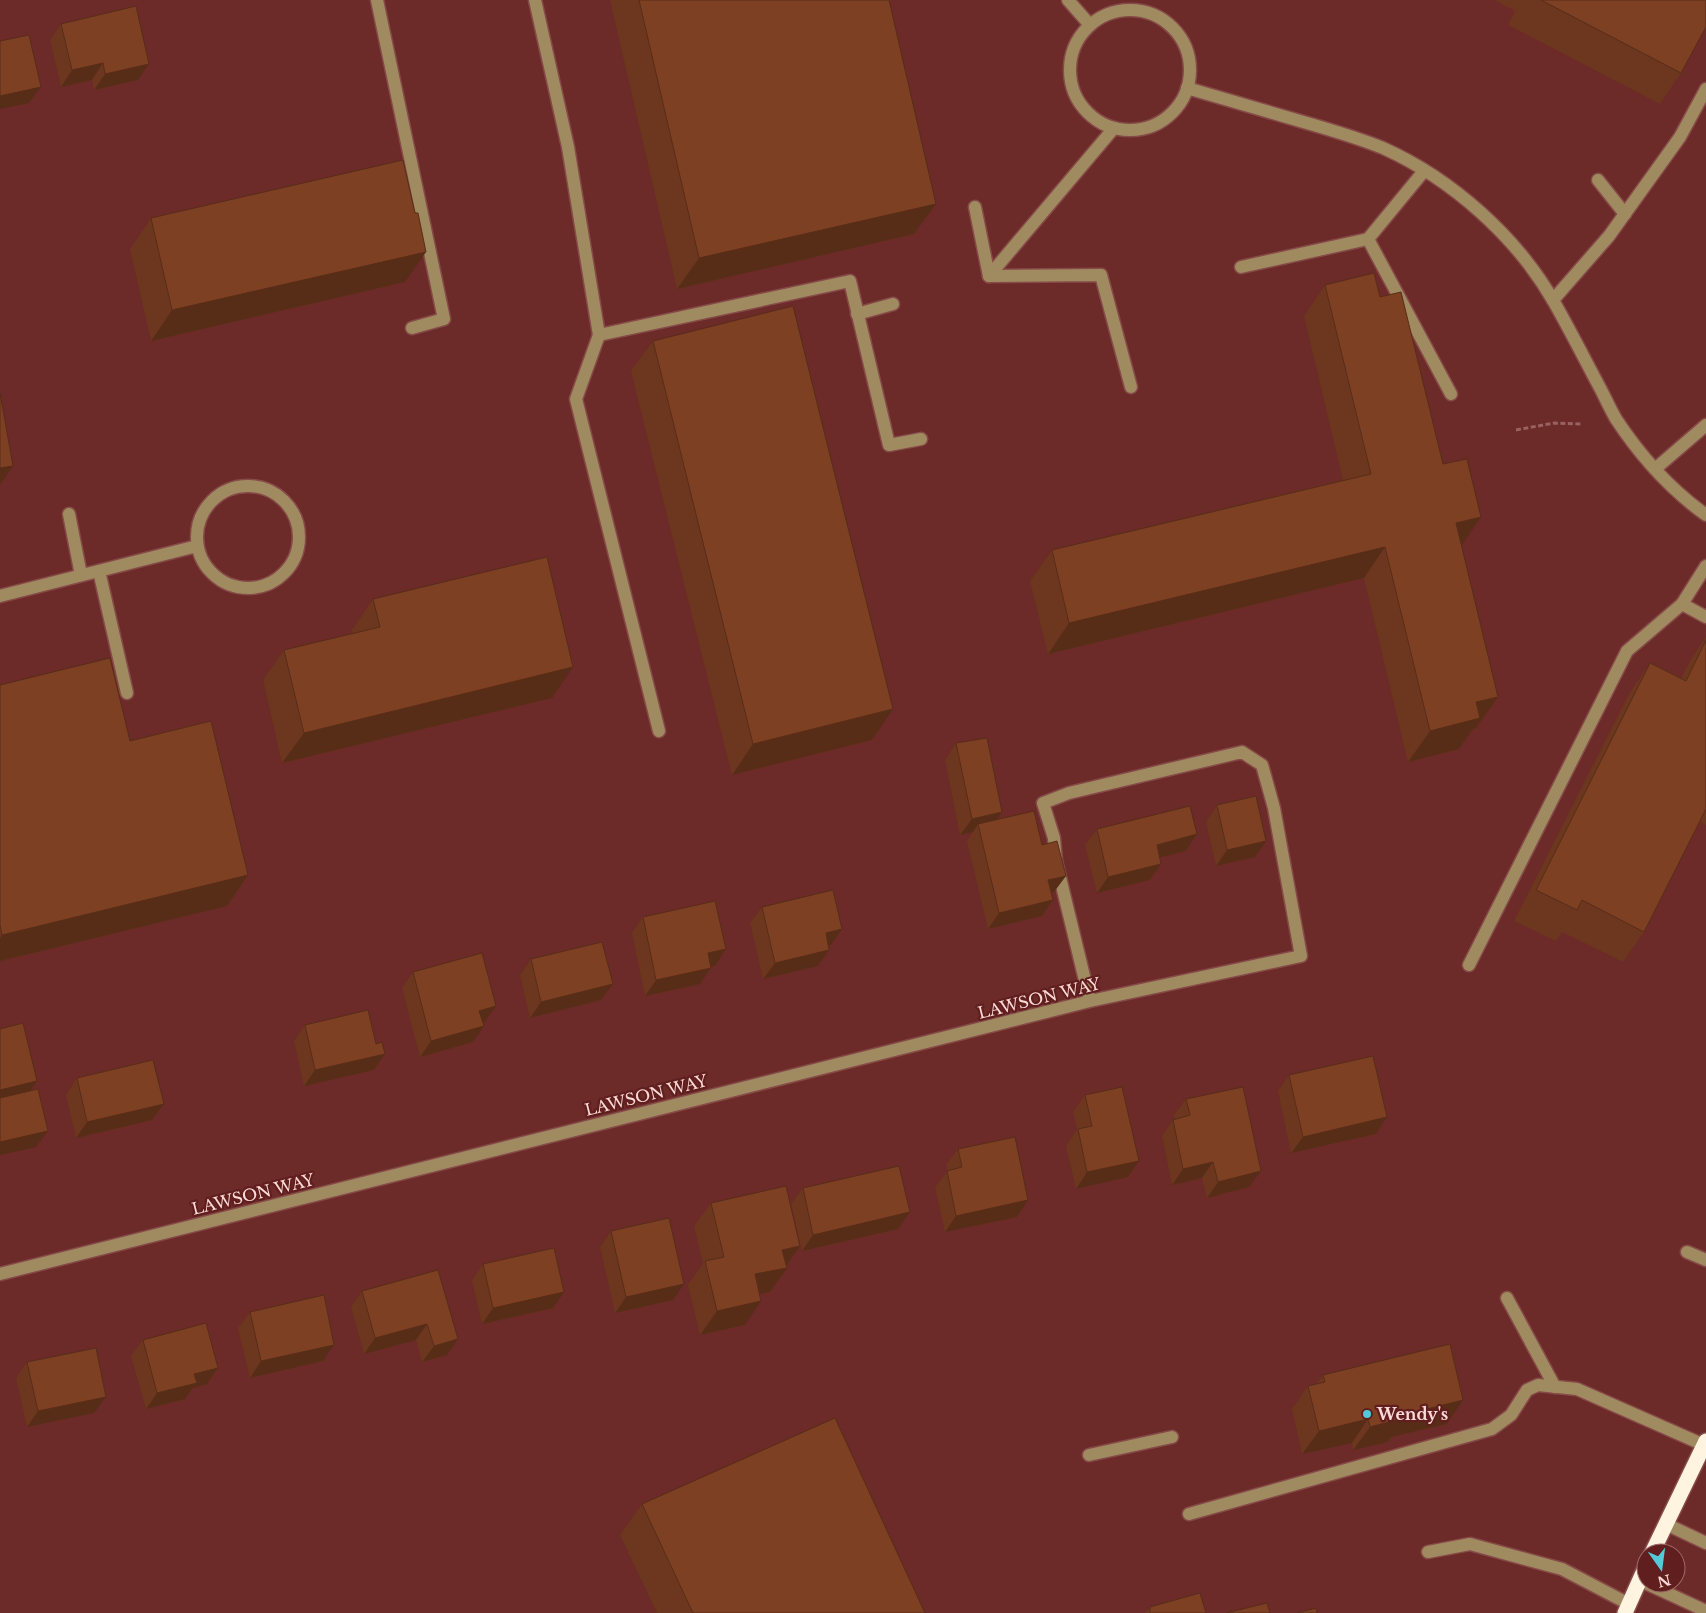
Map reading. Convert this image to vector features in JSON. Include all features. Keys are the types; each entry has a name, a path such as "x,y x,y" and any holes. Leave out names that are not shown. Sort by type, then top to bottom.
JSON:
{"highway":[{"path":"1657,1543 1705,1443"},
{"path":"1627,1608 1636,1587"}],"street":[{"path":"377,0 444,319 412,328"},
{"path":"535,0 568,147 599,335 576,398 659,731"},
{"path":"1068,0 1090,26"},
{"path":"1123,10 1136,10 1158,17 1170,25 1180,36 1186,48 1190,67 1188,88 1178,106 1159,123 1149,127 1128,130 1114,128 1099,122 1083,108 1074,93 1070,81 1070,61 1073,49 1079,38 1090,26 1108,14 1123,10"},
{"path":"1188,88 1382,148 1450,188 1491,222 1517,251 1553,300 1616,418 1643,456 1689,503 1706,515"},
{"path":"1553,300 1609,236 1625,214 1680,137 1706,89"},
{"path":"989,276 1114,128"},
{"path":"1241,268 1368,239 1424,171"},
{"path":"1598,180 1625,214"},
{"path":"975,206 989,276"},
{"path":"1368,239 1452,394"},
{"path":"989,276 1101,274 1131,387"},
{"path":"599,335 850,282 889,445 921,439"},
{"path":"857,314 893,304"},
{"path":"1655,469 1706,425"},
{"path":"248,486 257,486 280,496 295,516 300,540 292,564 275,581 252,588 227,584 208,569 197,546 199,522 212,501 233,488 248,486"},
{"path":"69,514 81,575"},
{"path":"0,596 197,546"},
{"path":"1469,965 1627,651 1682,604 1706,566"},
{"path":"99,570 127,692"},
{"path":"1682,604 1706,617"},
{"name":"LAWSON WAY","path":"0,1274 1090,1001 1301,956 1274,808 1262,765 1242,752 1069,792 1043,803 1054,838 1056,861 1090,1001"},
{"path":"1687,1252 1706,1260"},
{"path":"1506,1298 1556,1387"},
{"path":"1190,1514 1492,1429 1511,1415 1527,1390 1538,1385 1577,1390 1705,1443"},
{"path":"1089,1455 1172,1437"},
{"path":"1666,1524 1706,1543"},
{"path":"1428,1552 1470,1544 1562,1569 1627,1608"},
{"path":"1668,1593 1706,1610"}],"path":[{"path":"1516,430 1554,423 1581,424"}],"building":[{"path":"639,0 889,0 936,204 699,258"},
{"path":"1541,0 1706,0 1706,27 1681,73"},
{"path":"136,6 149,64 105,74 103,63 72,70 61,24"},
{"path":"29,35 41,87 0,96 0,41"},
{"path":"403,160 415,213 418,213 426,252 172,310 151,218"},
{"path":"1374,273 1380,297 1401,292 1443,464 1467,459 1481,517 1456,523 1498,697 1476,702 1480,718 1430,731 1385,547 1069,623 1052,550 1371,474 1325,285"},
{"path":"793,306 893,709 753,744 653,341"},
{"path":"0,393 13,466 0,468"},
{"path":"547,557 573,667 304,733 284,650 380,627 373,599"},
{"path":"1706,640 1706,809 1644,932 1582,900 1577,910 1536,890 1650,663 1686,681"},
{"path":"110,658 130,741 211,721 248,875 2,935 0,925 0,685"},
{"path":"987,738 1002,812 972,819 956,743"},
{"path":"1256,796 1266,841 1227,850 1217,805"},
{"path":"1190,806 1197,834 1157,845 1161,864 1108,877 1097,829"},
{"path":"1034,811 1042,845 1057,841 1066,876 1048,880 1053,900 999,913 978,824"},
{"path":"833,890 842,929 826,933 829,950 775,963 762,907"},
{"path":"715,901 726,949 708,953 711,968 656,980 643,917"},
{"path":"602,942 613,984 541,1002 531,959"},
{"path":"482,953 496,1006 479,1011 484,1026 431,1041 413,972"},
{"path":"368,1010 376,1044 382,1042 385,1054 315,1070 305,1025"},
{"path":"23,1023 37,1081 0,1090 0,1029"},
{"path":"1373,1056 1387,1117 1303,1137 1289,1075"},
{"path":"153,1060 164,1104 87,1122 77,1078"},
{"path":"1122,1087 1139,1161 1087,1172 1078,1129 1092,1126 1085,1095"},
{"path":"1243,1087 1261,1171 1218,1182 1213,1162 1183,1169 1173,1120 1190,1115 1186,1099"},
{"path":"38,1089 48,1131 0,1142 0,1098"},
{"path":"1015,1137 1028,1200 956,1216 947,1171 962,1167 958,1149"},
{"path":"899,1166 910,1212 813,1235 803,1188"},
{"path":"786,1186 800,1246 782,1250 787,1268 755,1274 761,1301 717,1311 705,1261 724,1257 711,1203"},
{"path":"669,1218 684,1284 626,1297 611,1231"},
{"path":"554,1248 564,1292 493,1308 483,1264"},
{"path":"438,1270 458,1339 434,1346 427,1324 375,1338 362,1291"},
{"path":"324,1295 334,1345 261,1361 250,1312"},
{"path":"206,1323 218,1368 194,1374 197,1383 157,1393 143,1340"},
{"path":"1450,1344 1463,1400 1403,1415 1404,1418 1370,1427 1368,1419 1319,1431 1308,1386 1325,1382 1323,1375"},
{"path":"96,1348 106,1397 38,1411 27,1362"},
{"path":"835,1418 925,1613 693,1613 642,1504"},
{"path":"1200,1593 1206,1613 1150,1613 1150,1607"},
{"path":"1267,1603 1270,1613 1226,1613"},
{"path":"1316,1608 1317,1613 1297,1613"}],"place":[{"name":"Wendy's","path":"1367,1414"}]}
